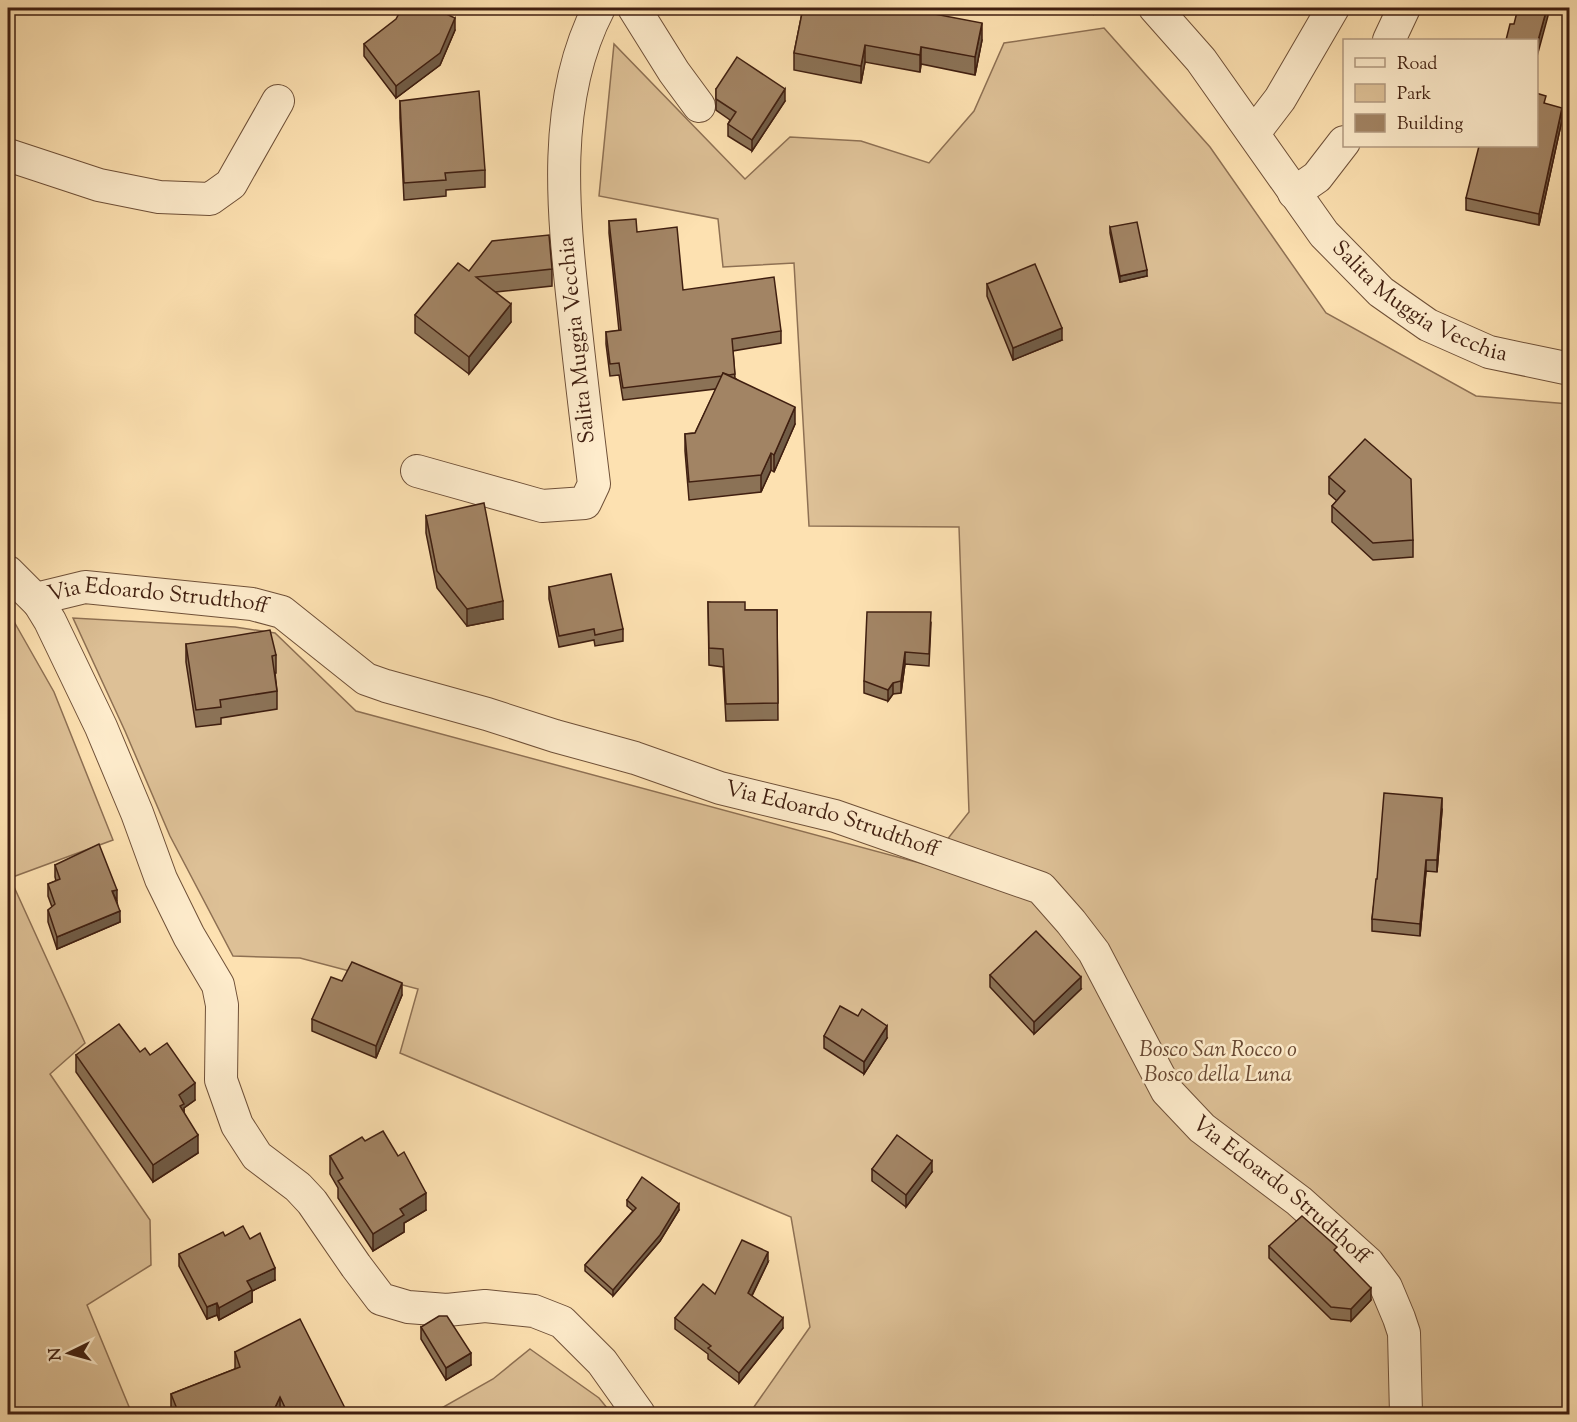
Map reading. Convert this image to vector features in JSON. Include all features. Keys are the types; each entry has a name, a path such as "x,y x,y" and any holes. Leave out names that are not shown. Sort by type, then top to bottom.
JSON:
{"street":[{"name":"Salita Muggia Vecchia","path":"417,471 542,506 585,503 594,484 567,246 564,155 573,78 585,34 599,8"},
{"path":"634,8 674,72 699,106"},
{"name":"Salita Muggia Vecchia","path":"1155,8 1201,60 1324,234 1381,292 1428,325 1489,352 1569,369"},
{"path":"1254,133 1280,99 1333,8"},
{"path":"1389,39 1404,8"},
{"path":"8,155 99,185 159,197 210,199 231,184 278,101"},
{"path":"1294,194 1317,177 1343,143"},
{"name":"Via Edoardo Strudthoff","path":"8,572 39,603 44,597 85,587 252,604 282,612 366,679 635,758 720,788 835,816 1041,888 1094,952 1167,1091 1202,1128 1299,1201 1368,1263 1386,1287 1404,1333 1406,1414"},
{"path":"39,603 101,727 137,813 161,879 189,936 218,985 222,1005 221,1080 237,1125 257,1156 298,1187 312,1202 381,1299 408,1307 447,1310 485,1306 534,1311 562,1322 602,1362 639,1414"}],"green space":[{"name":"Bosco San Rocco o Bosco della Luna","path":"1104,28 1210,147 1326,313 1476,396 1569,404 1569,1414 749,1414 810,1327 791,1217 400,1053 418,989 300,958 233,956 170,836 73,618 235,627 275,633 356,711 927,865 969,812 959,527 809,526 794,263 723,267 718,219 599,196 614,44 745,179 790,137 861,141 929,163 974,111 1004,43"},
{"path":"8,611 54,692 113,840 10,878 85,1043 50,1074 150,1220 151,1265 87,1305 132,1414 8,1414"},
{"path":"530,1349 599,1398 612,1414 431,1414 493,1379"}],"building":[{"path":"402,8 440,8 440,11 455,18 440,53 396,86 364,44 396,19"},
{"path":"803,8 903,8 982,23 975,57 921,47 920,55 865,45 861,66 794,53"},
{"path":"1518,8 1547,8 1538,41 1506,39 1510,24 1514,24"},
{"path":"737,57 785,89 752,140 728,124 736,112 716,99 716,89"},
{"path":"479,91 485,170 445,173 446,180 404,183 400,101"},
{"path":"1538,94 1546,96 1544,103 1562,108 1539,214 1466,198 1479,147 1538,147"},
{"path":"636,219 637,232 677,227 683,290 774,277 781,331 732,339 735,374 723,373 722,376 623,388 619,363 610,364 606,332 621,330 609,221"},
{"path":"1137,222 1147,270 1120,276 1110,227"},
{"path":"549,235 552,269 476,277 511,304 469,357 415,315 458,263 469,271 492,241"},
{"path":"1035,264 1062,328 1013,348 987,284"},
{"path":"723,373 795,407 774,455 771,453 761,475 689,482 685,434 695,433"},
{"path":"1365,439 1411,479 1413,540 1373,543 1332,506 1345,491 1329,477"},
{"path":"484,503 503,601 467,609 437,571 426,516"},
{"path":"611,574 623,629 595,635 594,629 559,636 549,587"},
{"path":"708,602 745,602 745,610 777,610 778,703 726,704 723,649 709,648"},
{"path":"867,612 931,612 929,654 905,652 901,681 893,683 888,690 864,681"},
{"path":"270,630 276,655 272,656 277,691 220,700 221,707 196,710 186,644"},
{"path":"1384,793 1442,798 1437,860 1426,860 1420,924 1372,919"},
{"path":"99,844 117,890 112,891 120,911 57,937 48,910 55,904 48,884 60,879 55,865"},
{"path":"1036,931 1081,977 1034,1022 990,975"},
{"path":"352,962 402,983 376,1046 312,1019 331,977 342,981"},
{"path":"840,1006 858,1016 862,1009 887,1026 864,1062 824,1036"},
{"path":"119,1024 140,1052 145,1048 150,1055 167,1043 195,1083 179,1095 184,1104 180,1106 198,1135 153,1165 76,1055"},
{"path":"383,1131 398,1156 404,1152 426,1193 400,1209 404,1215 373,1234 338,1181 343,1178 330,1156 362,1137 365,1141"},
{"path":"897,1135 932,1161 906,1195 872,1169"},
{"path":"642,1177 679,1204 660,1235 613,1290 585,1265 636,1208 627,1200"},
{"path":"1302,1216 1337,1247 1334,1250 1371,1288 1351,1309 1331,1307 1269,1246"},
{"path":"243,1226 250,1239 260,1233 275,1268 247,1281 252,1290 219,1308 217,1303 207,1307 179,1254 223,1232 225,1236"},
{"path":"742,1240 768,1252 748,1293 783,1318 739,1373 708,1348 711,1346 675,1318 703,1284 715,1294"},
{"path":"439,1316 447,1316 471,1353 446,1368 421,1327"},
{"path":"300,1319 347,1412 342,1414 288,1414 280,1397 272,1414 179,1414 171,1394 240,1367 235,1352"}]}
